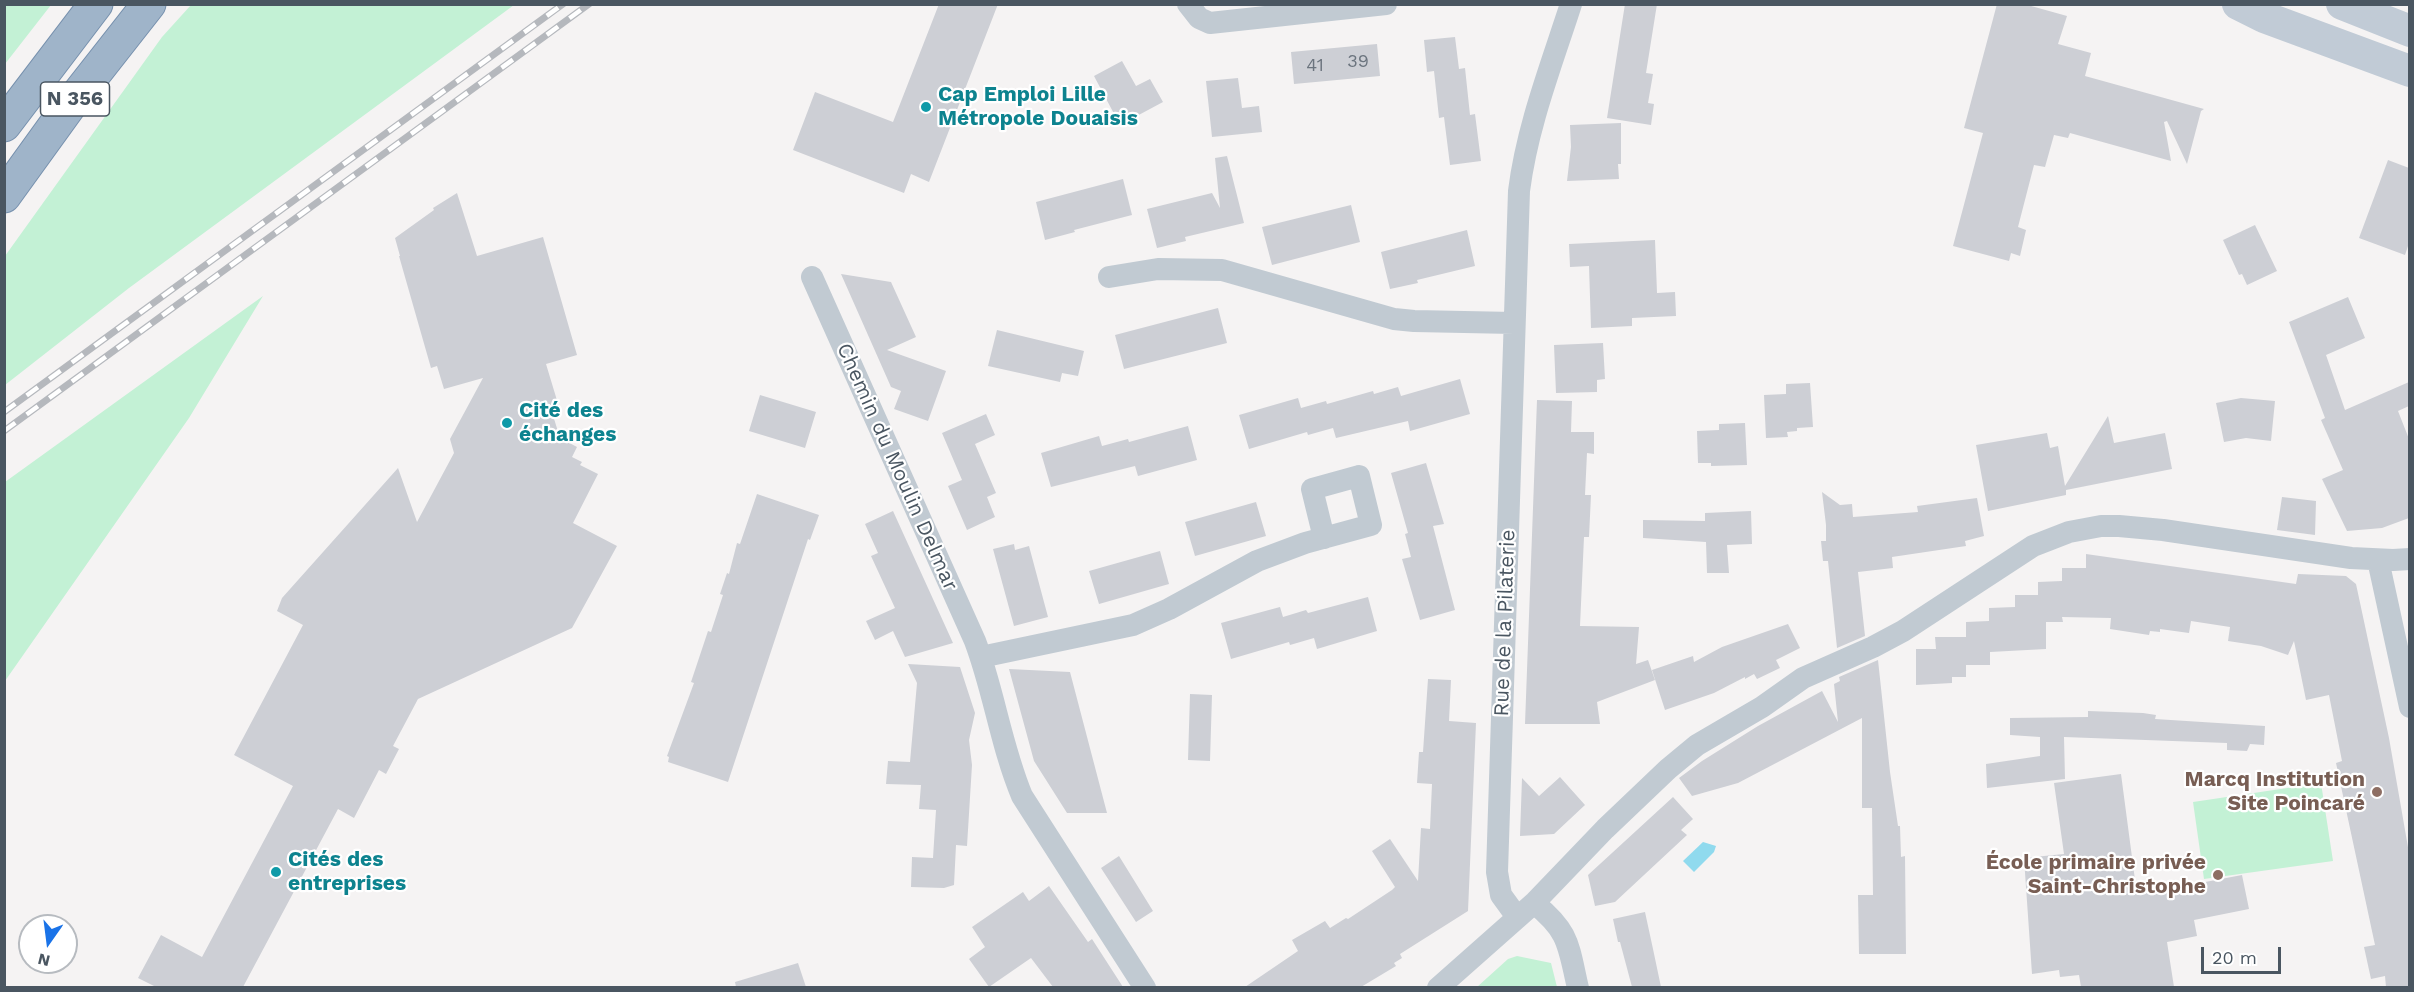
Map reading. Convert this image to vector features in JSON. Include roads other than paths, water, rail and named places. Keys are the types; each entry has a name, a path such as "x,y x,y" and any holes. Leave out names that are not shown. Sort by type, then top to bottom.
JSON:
{"highway":[{"name":"N 356","path":"4,125 96,4"},
{"name":"N 356","path":"4,196 72,102 149,4"}],"main road":[{"path":"2238,4 2264,17 2409,71"},
{"path":"2342,4 2409,30"}],"street":[{"path":"1188,4 1199,18 1210,23 1291,10 1386,4"},
{"name":"Rue de la Pilaterie","path":"1571,4 1521,168 1497,872 1501,895 1526,910 1553,918 1563,932 1578,987"},
{"path":"1109,277 1158,269 1222,270 1394,319 1514,323"},
{"name":"Chemin du Moulin Delmar","path":"812,277 981,657 1012,769 1022,796 1145,987"},
{"path":"1438,987 1526,910 1605,829 1668,769 1697,745 1762,707 1803,678 1903,631 2033,546 2085,529 2119,526 2163,530 2351,558 2409,559"},
{"path":"981,657 1133,625 1170,609 1257,561 1324,538"},
{"path":"2378,560 2409,707"}],"water":[{"path":"1703,842 1716,846 1714,852 1694,872 1683,861"}],"railway":[{"path":"4,412 563,4"},
{"path":"4,431 589,4"}],"place":[{"name":"Cap Emploi Lille Métropole Douaisis","path":"926,107"},
{"name":"Cité des échanges","path":"507,423"},
{"name":"Marcq Institution Site Poincaré","path":"2377,792"},
{"name":"Cités des entreprises","path":"276,872"},
{"name":"École primaire privée Saint-Christophe","path":"2218,875"}]}
